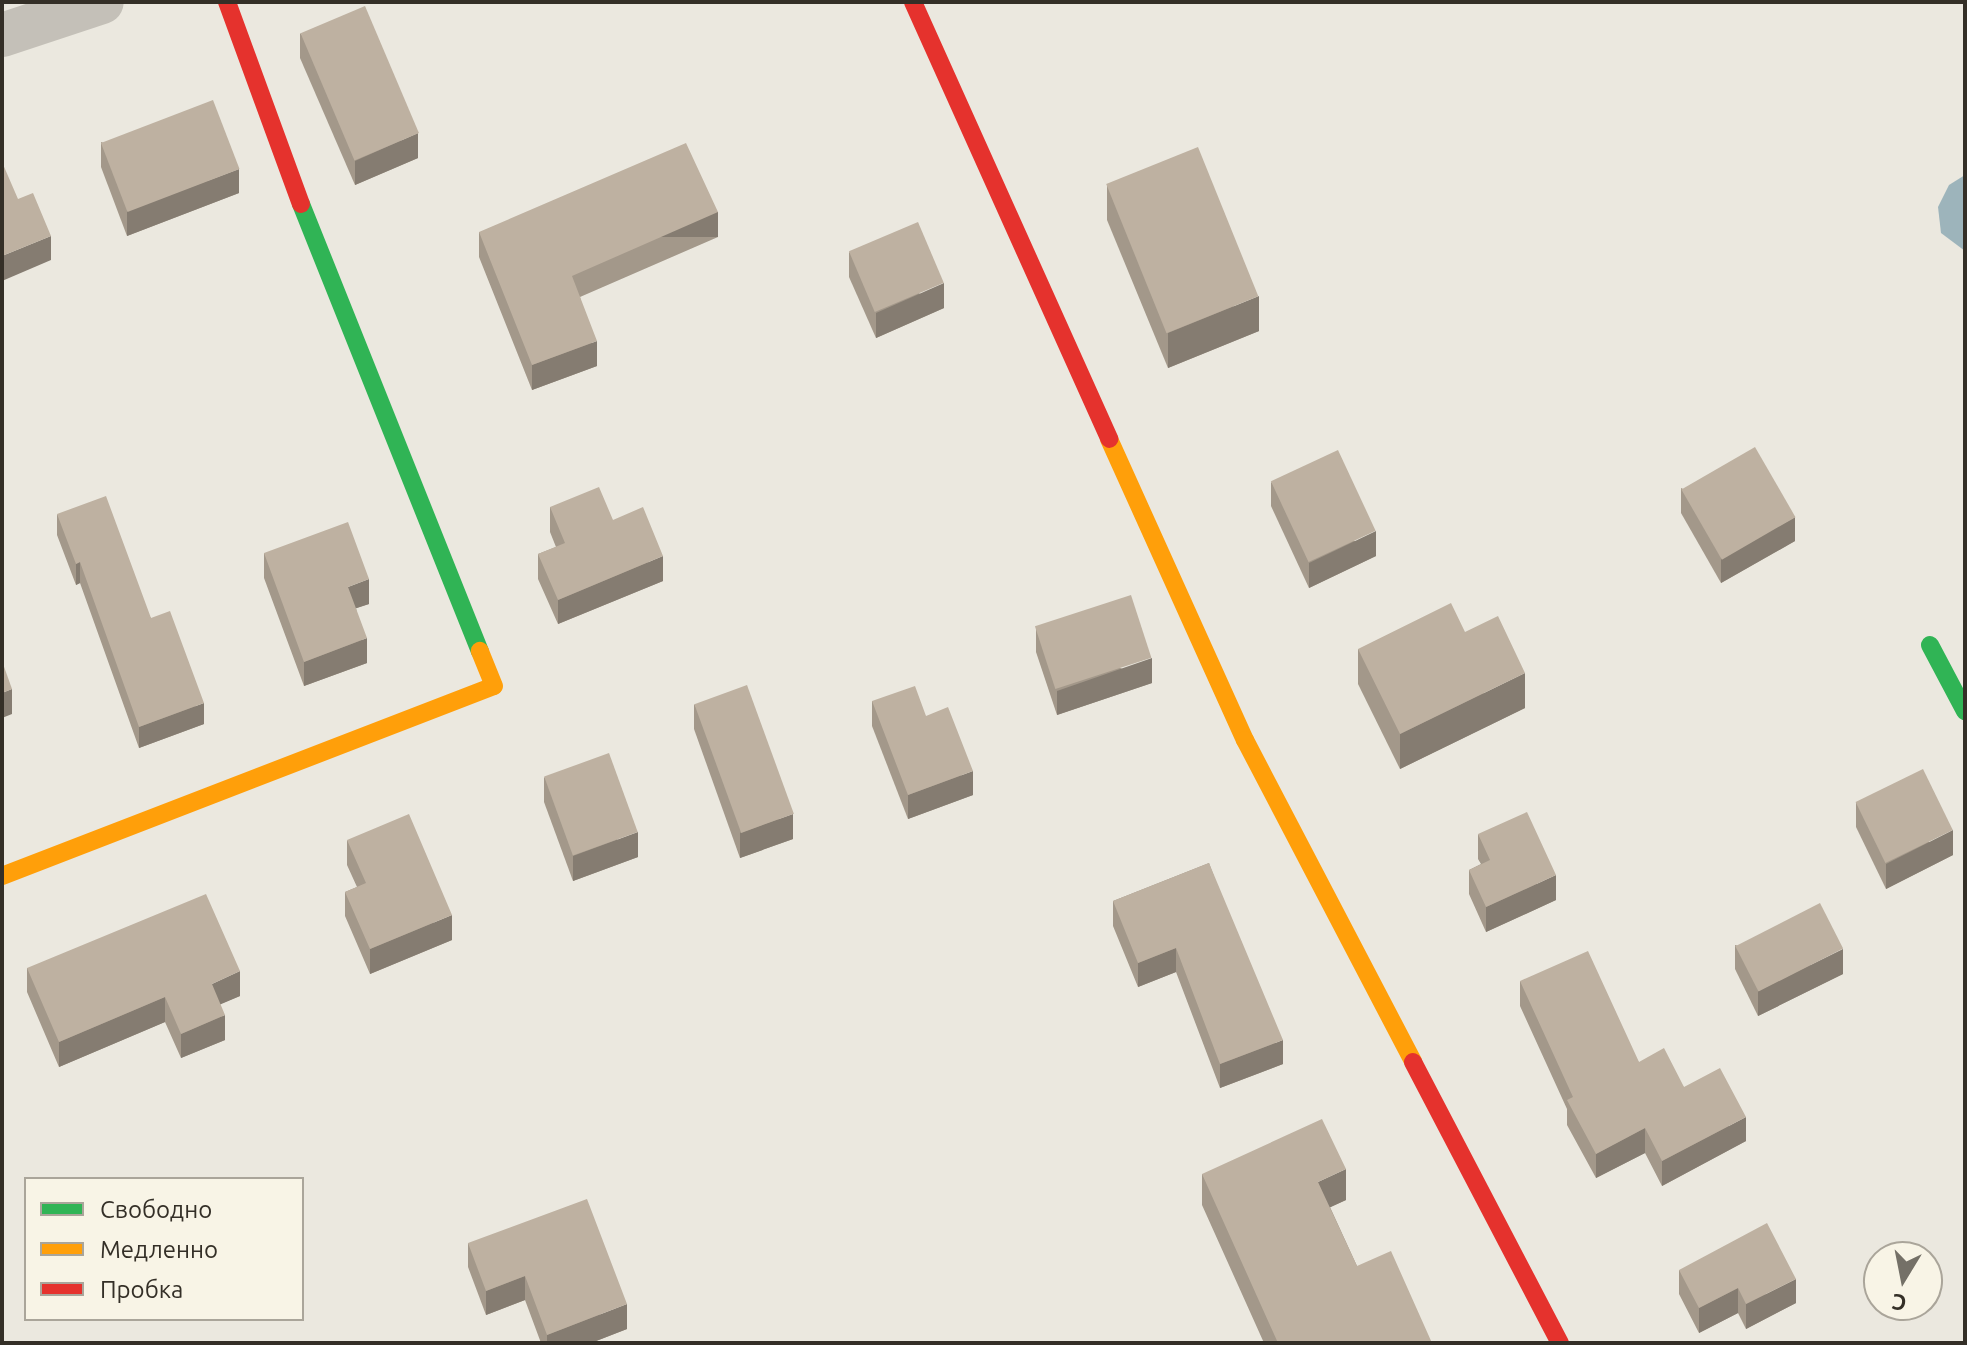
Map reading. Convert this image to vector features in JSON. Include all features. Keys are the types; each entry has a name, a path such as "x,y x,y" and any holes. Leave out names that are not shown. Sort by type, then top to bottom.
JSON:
{"street":[{"path":"2,35 102,2"},
{"path":"2,876 494,686 346,327 227,2"},
{"path":"913,2 1245,740 1560,1343"},
{"path":"1930,645 1965,711"}],"water":[{"path":"1965,175 1965,251 1941,233 1938,207 1949,185"}],"building":[{"path":"365,6 419,133 354,160 301,33"},
{"path":"213,100 240,169 127,212 101,143"},
{"path":"686,143 718,212 572,276 597,341 532,365 479,232"},
{"path":"1198,147 1258,296 1167,333 1106,184"},
{"path":"2,162 18,199 33,193 51,236 2,256"},
{"path":"918,222 944,283 875,312 849,251"},
{"path":"1755,447 1796,517 1722,560 1681,490"},
{"path":"1338,450 1376,531 1309,562 1271,481"},
{"path":"599,487 613,520 643,507 663,556 558,600 538,554 565,543 550,507"},
{"path":"106,496 151,618 170,611 204,703 139,727 80,562 76,564 57,514"},
{"path":"348,522 369,579 348,587 367,638 304,662 264,553"},
{"path":"1131,595 1151,658 1055,689 1035,626"},
{"path":"1451,603 1465,632 1498,616 1525,673 1400,734 1358,649"},
{"path":"2,661 12,689 2,693"},
{"path":"747,685 794,814 741,833 694,704"},
{"path":"915,686 926,716 948,707 973,771 908,795 872,701"},
{"path":"609,753 638,832 573,856 544,777"},
{"path":"1923,769 1953,830 1885,863 1856,802"},
{"path":"1527,812 1556,875 1486,907 1469,870 1490,860 1478,834"},
{"path":"409,814 452,915 370,949 345,892 366,883 347,840"},
{"path":"1209,863 1283,1040 1220,1064 1176,948 1138,963 1113,901"},
{"path":"206,894 240,971 212,984 225,1015 181,1034 165,997 59,1042 27,968"},
{"path":"1820,903 1843,948 1759,992 1735,946"},
{"path":"1588,951 1639,1062 1664,1048 1684,1087 1720,1068 1746,1117 1662,1161 1645,1128 1596,1154 1567,1100 1573,1097 1520,981"},
{"path":"1322,1119 1346,1169 1318,1182 1357,1266 1391,1251 1432,1343 1278,1343 1202,1174"},
{"path":"587,1199 627,1304 547,1335 525,1276 486,1291 468,1243"},
{"path":"1767,1223 1796,1279 1746,1304 1738,1288 1699,1308 1679,1270"}],"traffic: fast":[{"path":"301,204 480,651"},
{"path":"1930,645 1965,711"}],"traffic: slow":[{"path":"1109,439 1245,740 1413,1062"},
{"path":"2,876 494,686 480,651"}],"traffic: jam":[{"path":"227,2 301,204"},
{"path":"913,2 1109,439"},
{"path":"1413,1062 1560,1343"}]}
